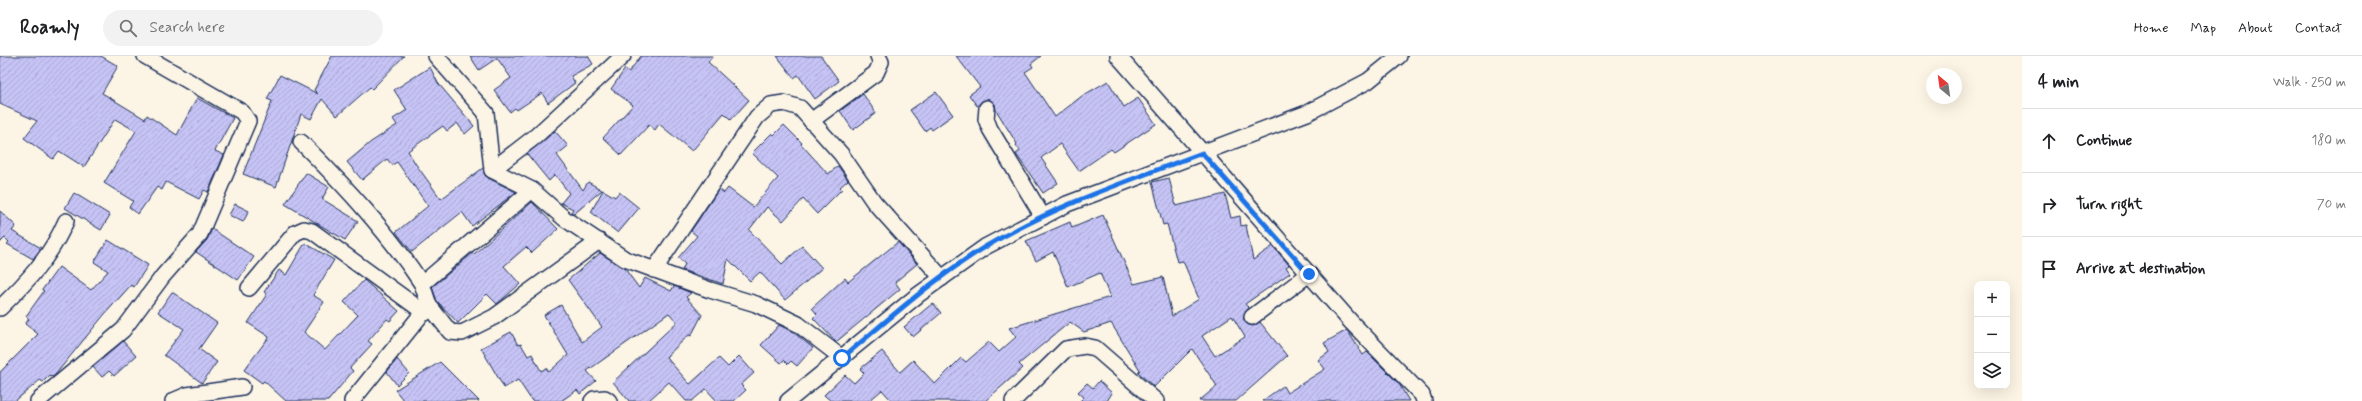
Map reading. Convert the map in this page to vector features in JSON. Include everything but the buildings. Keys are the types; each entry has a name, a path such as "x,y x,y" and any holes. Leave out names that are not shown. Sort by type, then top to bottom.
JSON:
{"street":[{"path":"38,401 123,330 163,276 192,245 200,234 248,121 242,112 145,56"},
{"path":"436,56 486,113 492,170"},
{"path":"492,170 536,136 623,56"},
{"path":"811,121 876,72 881,62 878,56"},
{"path":"1118,56 1351,322 1422,395 1424,401"},
{"path":"788,401 942,278 985,247 1066,204 1307,113 1368,81 1399,56"},
{"path":"654,270 757,117 771,105 784,102 800,108 840,154 874,202 942,278"},
{"path":"987,108 986,119 990,129 1043,217"},
{"path":"301,142 331,172 400,251 422,284 427,309"},
{"path":"492,170 532,190 565,219 625,259 710,290 756,304 791,320 842,358"},
{"path":"422,284 532,190"},
{"path":"0,308 31,278 50,252 66,221"},
{"path":"249,288 295,233 304,229 312,231 427,309 450,332 462,333 494,317 599,241"},
{"path":"1252,316 1309,274"},
{"path":"352,401 427,309"},
{"path":"1013,401 1066,348 1085,346 1095,348 1156,401"},
{"path":"173,401 187,395 242,387"},
{"path":"592,401 594,399 605,398 609,401"}],"route":[{"path":"842,358 918,295 985,247 1066,204 1202,153 1309,274"}]}
